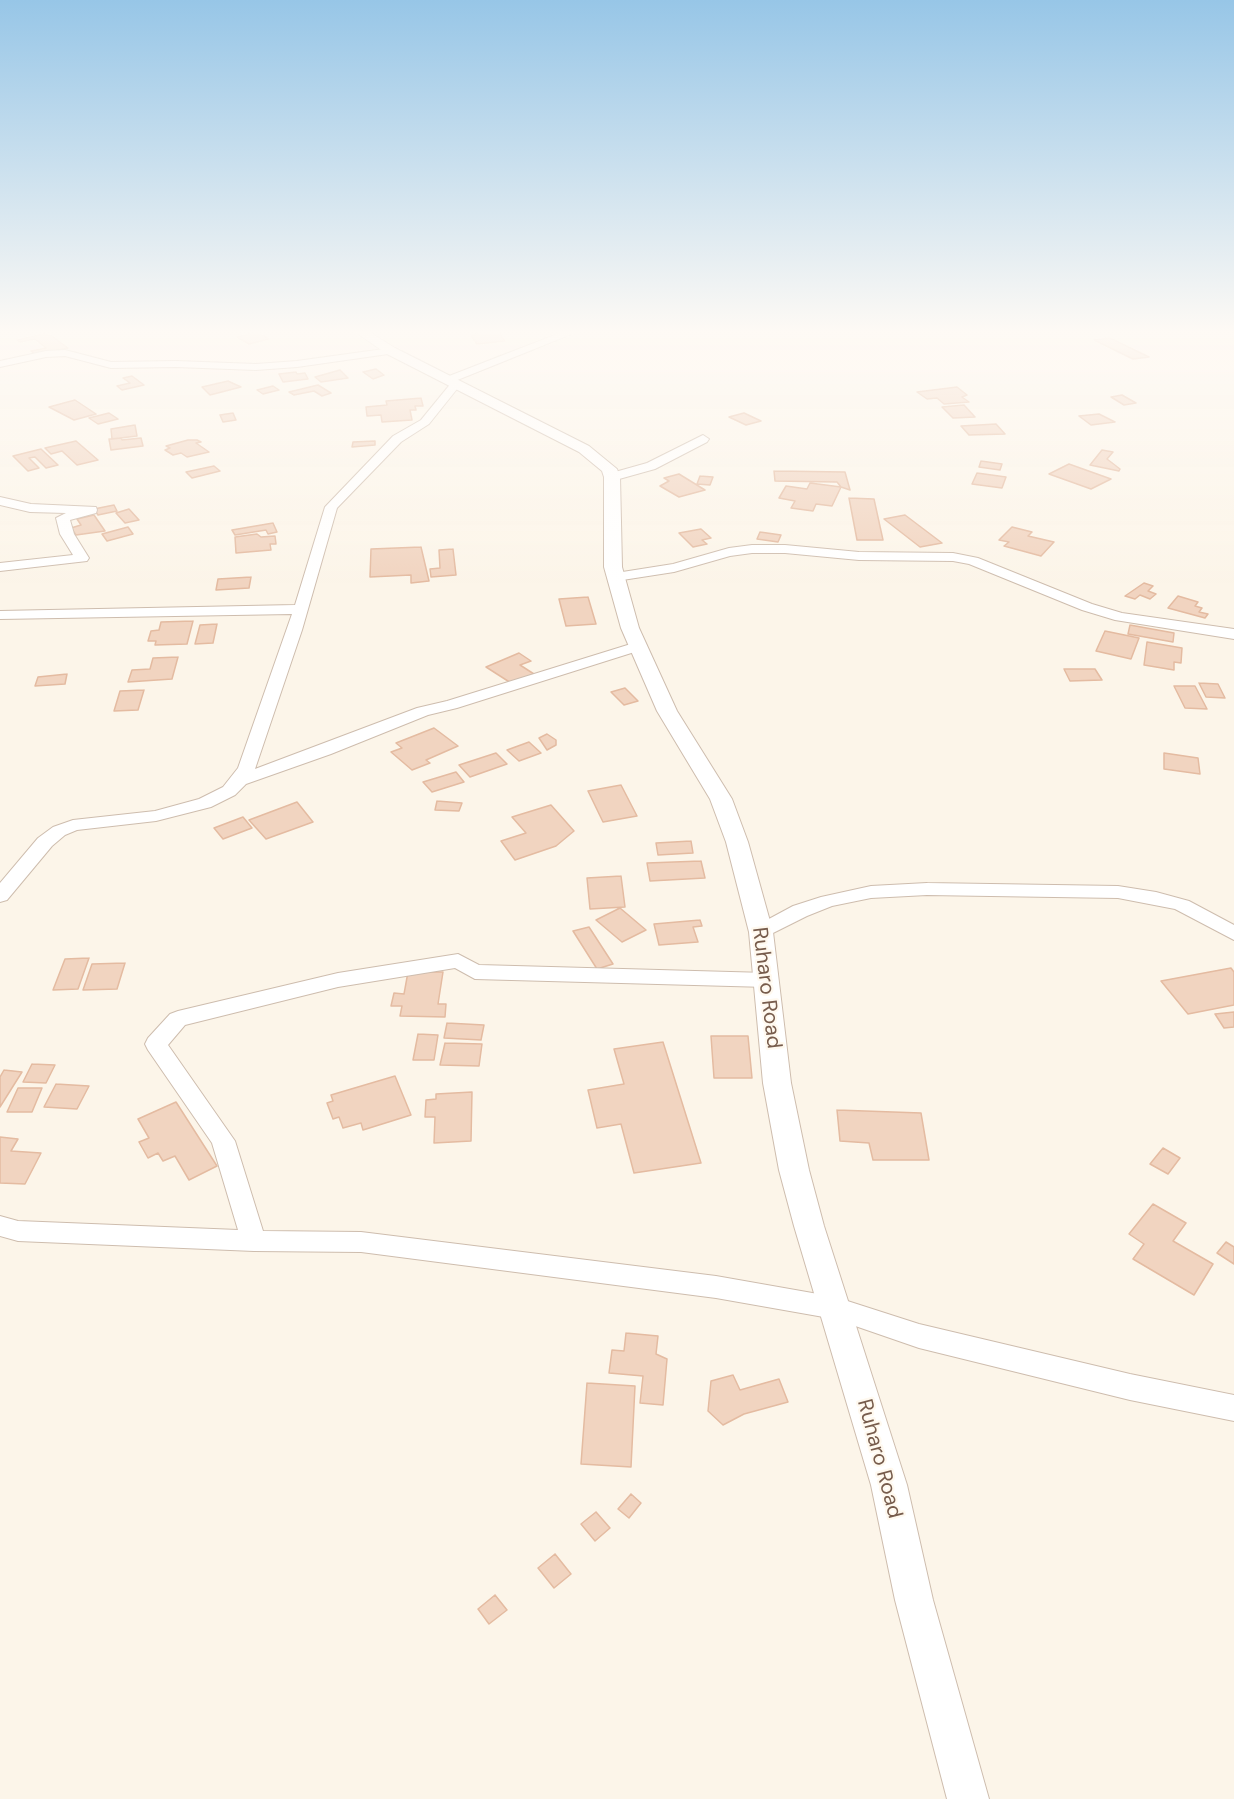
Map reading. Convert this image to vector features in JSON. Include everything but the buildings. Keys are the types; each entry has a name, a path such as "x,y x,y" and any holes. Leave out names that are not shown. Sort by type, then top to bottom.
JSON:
{"street":[{"path":"0,896 45,842 59,831 73,825 156,816 205,803 229,791 240,780 248,768 301,609 331,507 397,440 425,422 430,415"},
{"path":"517,415 584,449 603,462 612,477 651,466 703,439"},
{"name":"Ruharo Road","path":"612,477 613,567 630,628 667,711 721,799 737,842 762,932 777,1083 794,1170 889,1485 914,1600 968,1799"},
{"path":"0,501 8,501 30,508 91,510 63,518 67,534 82,558 0,567"},
{"path":"616,577 674,568 729,552 752,549 785,549 859,556 953,557 973,561 1088,607 1120,617 1234,634"},
{"path":"0,615 301,609"},
{"path":"240,780 325,750 423,711 451,705 639,646"},
{"path":"762,932 800,911 828,901 871,892 927,889 1118,892 1182,905 1234,933"},
{"path":"254,1241 223,1141 156,1044 177,1019 338,980 458,961 475,972 767,980"},
{"path":"0,1226 18,1231 254,1241 361,1242 716,1287 835,1308 919,1336 1130,1387 1234,1408"}]}
